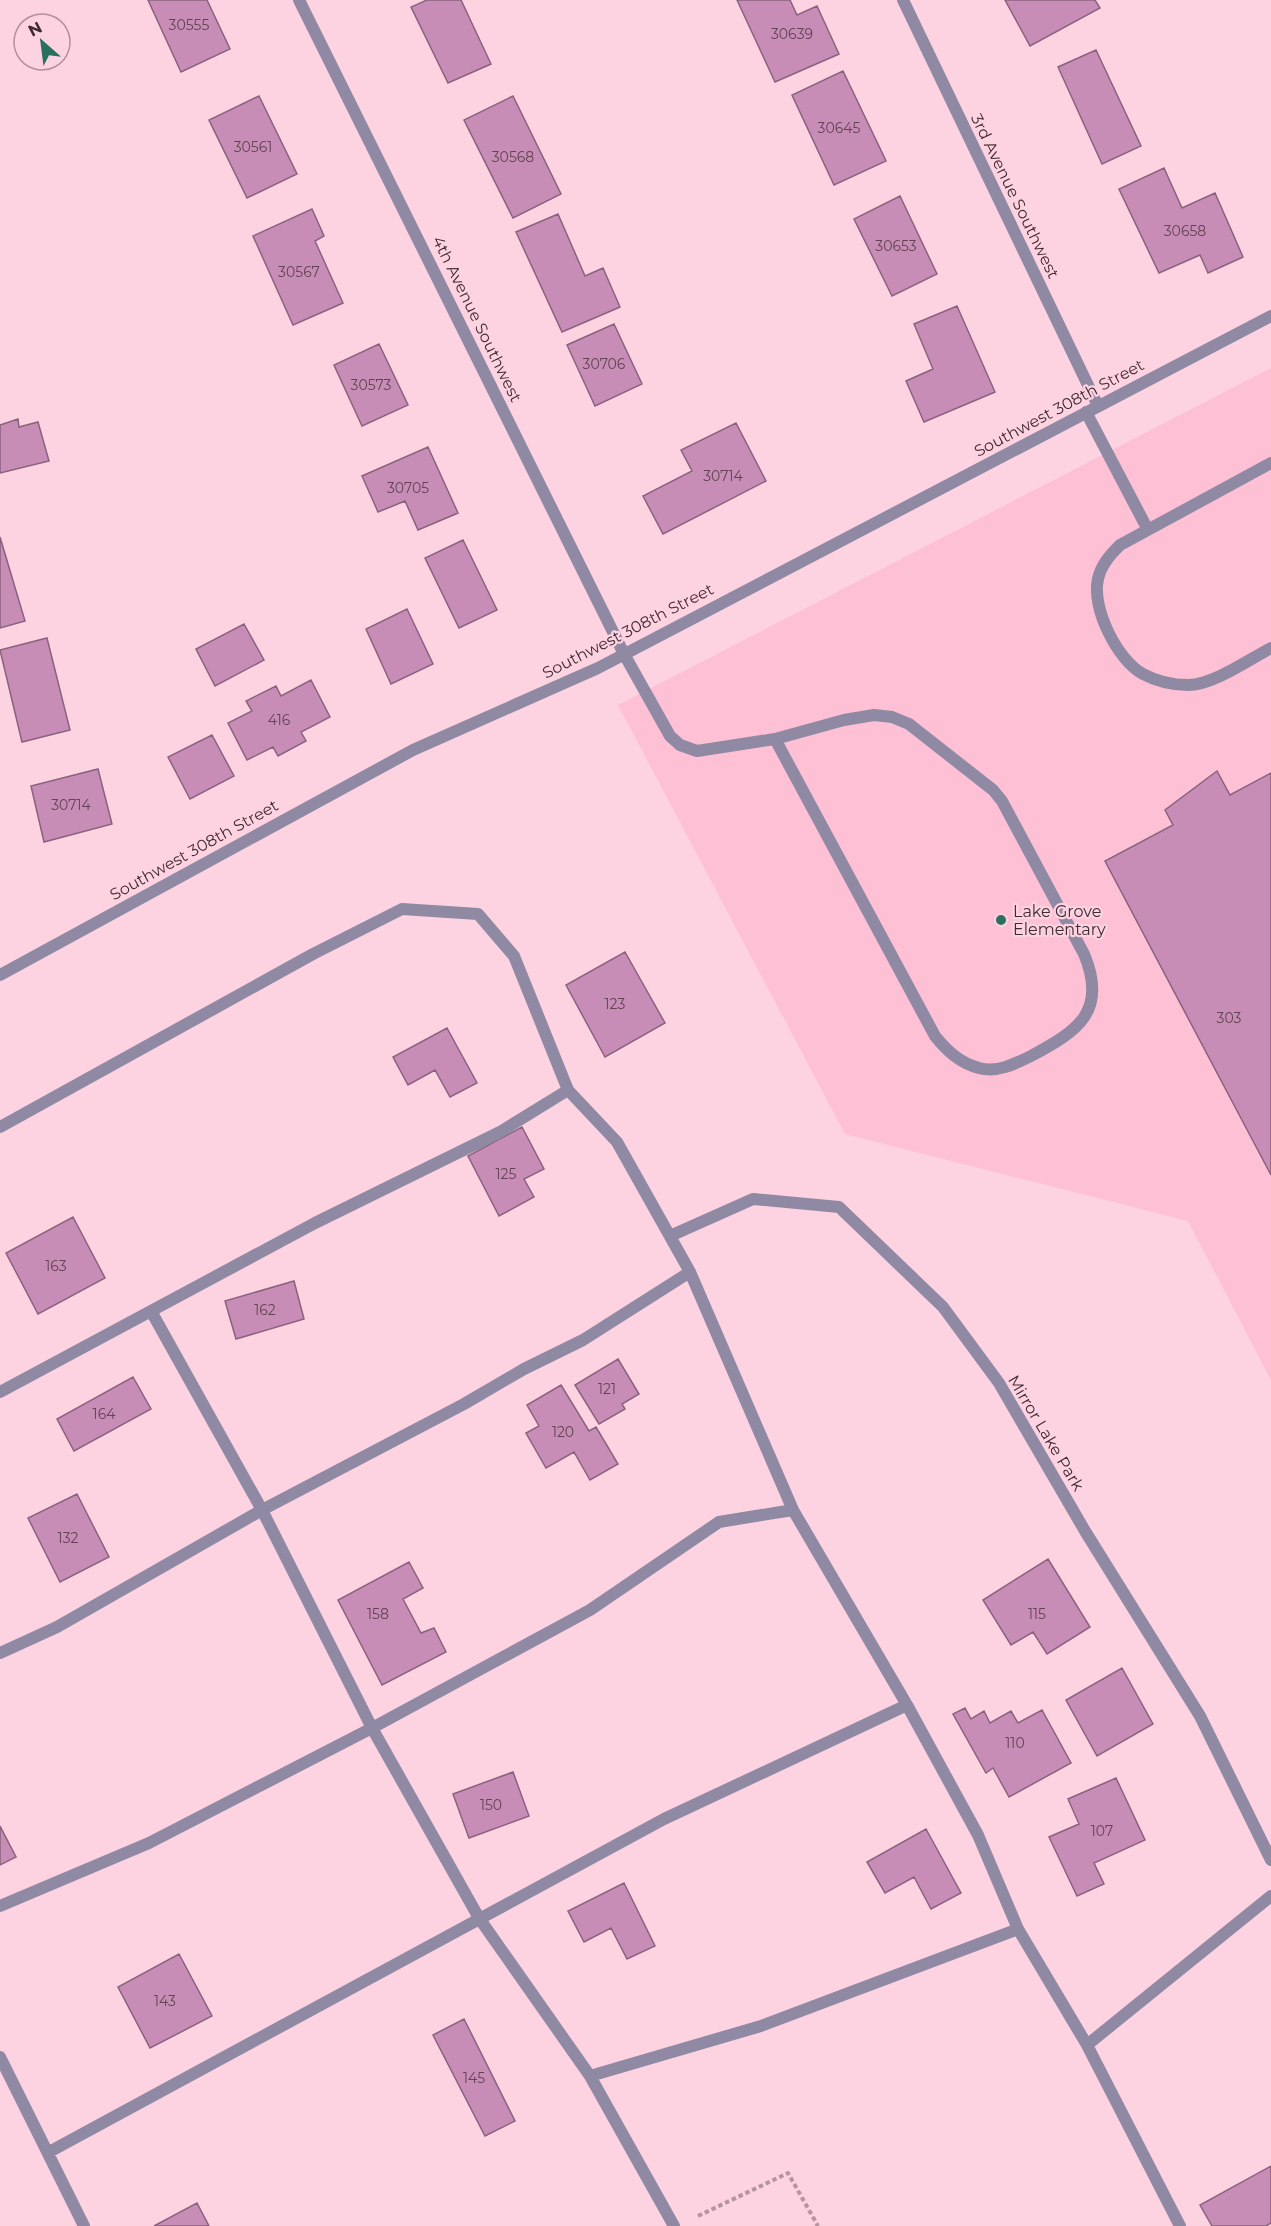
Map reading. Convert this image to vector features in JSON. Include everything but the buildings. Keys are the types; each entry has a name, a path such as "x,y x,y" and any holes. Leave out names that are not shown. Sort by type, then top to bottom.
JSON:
{"street":[{"name":"4th Avenue Southwest","path":"299,0 624,654 670,736 680,745 697,751 775,740 874,715 892,717 909,724 993,790 1002,801 1091,970 1094,988 1092,997 1078,1025 1061,1040 1018,1063 998,1070 980,1069 950,1054 935,1036 775,740"},
{"name":"3rd Avenue Southwest","path":"903,0 1148,530"},
{"name":"Southwest 308th Street","path":"0,975 413,750 598,668 1271,316"},
{"path":"1271,463 1120,545 1106,560 1098,579 1097,600 1103,620 1114,641 1135,667 1142,674 1174,685 1191,685 1211,680 1271,648"},
{"path":"0,1127 313,954 402,909 478,914 514,956 568,1090 617,1142 690,1272 793,1510 907,1705 978,1835 1018,1929 1087,2045 1180,2226"},
{"path":"0,1392 315,1223 500,1132 568,1090"},
{"name":"Mirror Lake Park","path":"670,1236 753,1198 839,1207 943,1307 999,1383 1085,1531 1200,1716 1271,1860"},
{"path":"0,1653 57,1627 262,1510 464,1404 524,1369 583,1340 690,1272"},
{"path":"151,1311 262,1510 372,1728 479,1918 590,2076 674,2226"},
{"path":"0,1906 149,1843 372,1728 590,1610 719,1522 793,1510"},
{"path":"49,2152 664,1819 907,1705"},
{"path":"1087,2045 1271,1896"},
{"path":"590,2076 761,2026 1018,1929"},
{"path":"0,2056 84,2226"}],"path":[{"path":"696,2216 788,2173 818,2226"}],"shaded area":[{"name":"Lake Grove Elementary","path":"1271,368 1271,1380 1188,1221 845,1134 618,705"}],"place":[{"name":"Lake Grove Elementary","path":"1001,920"}]}
